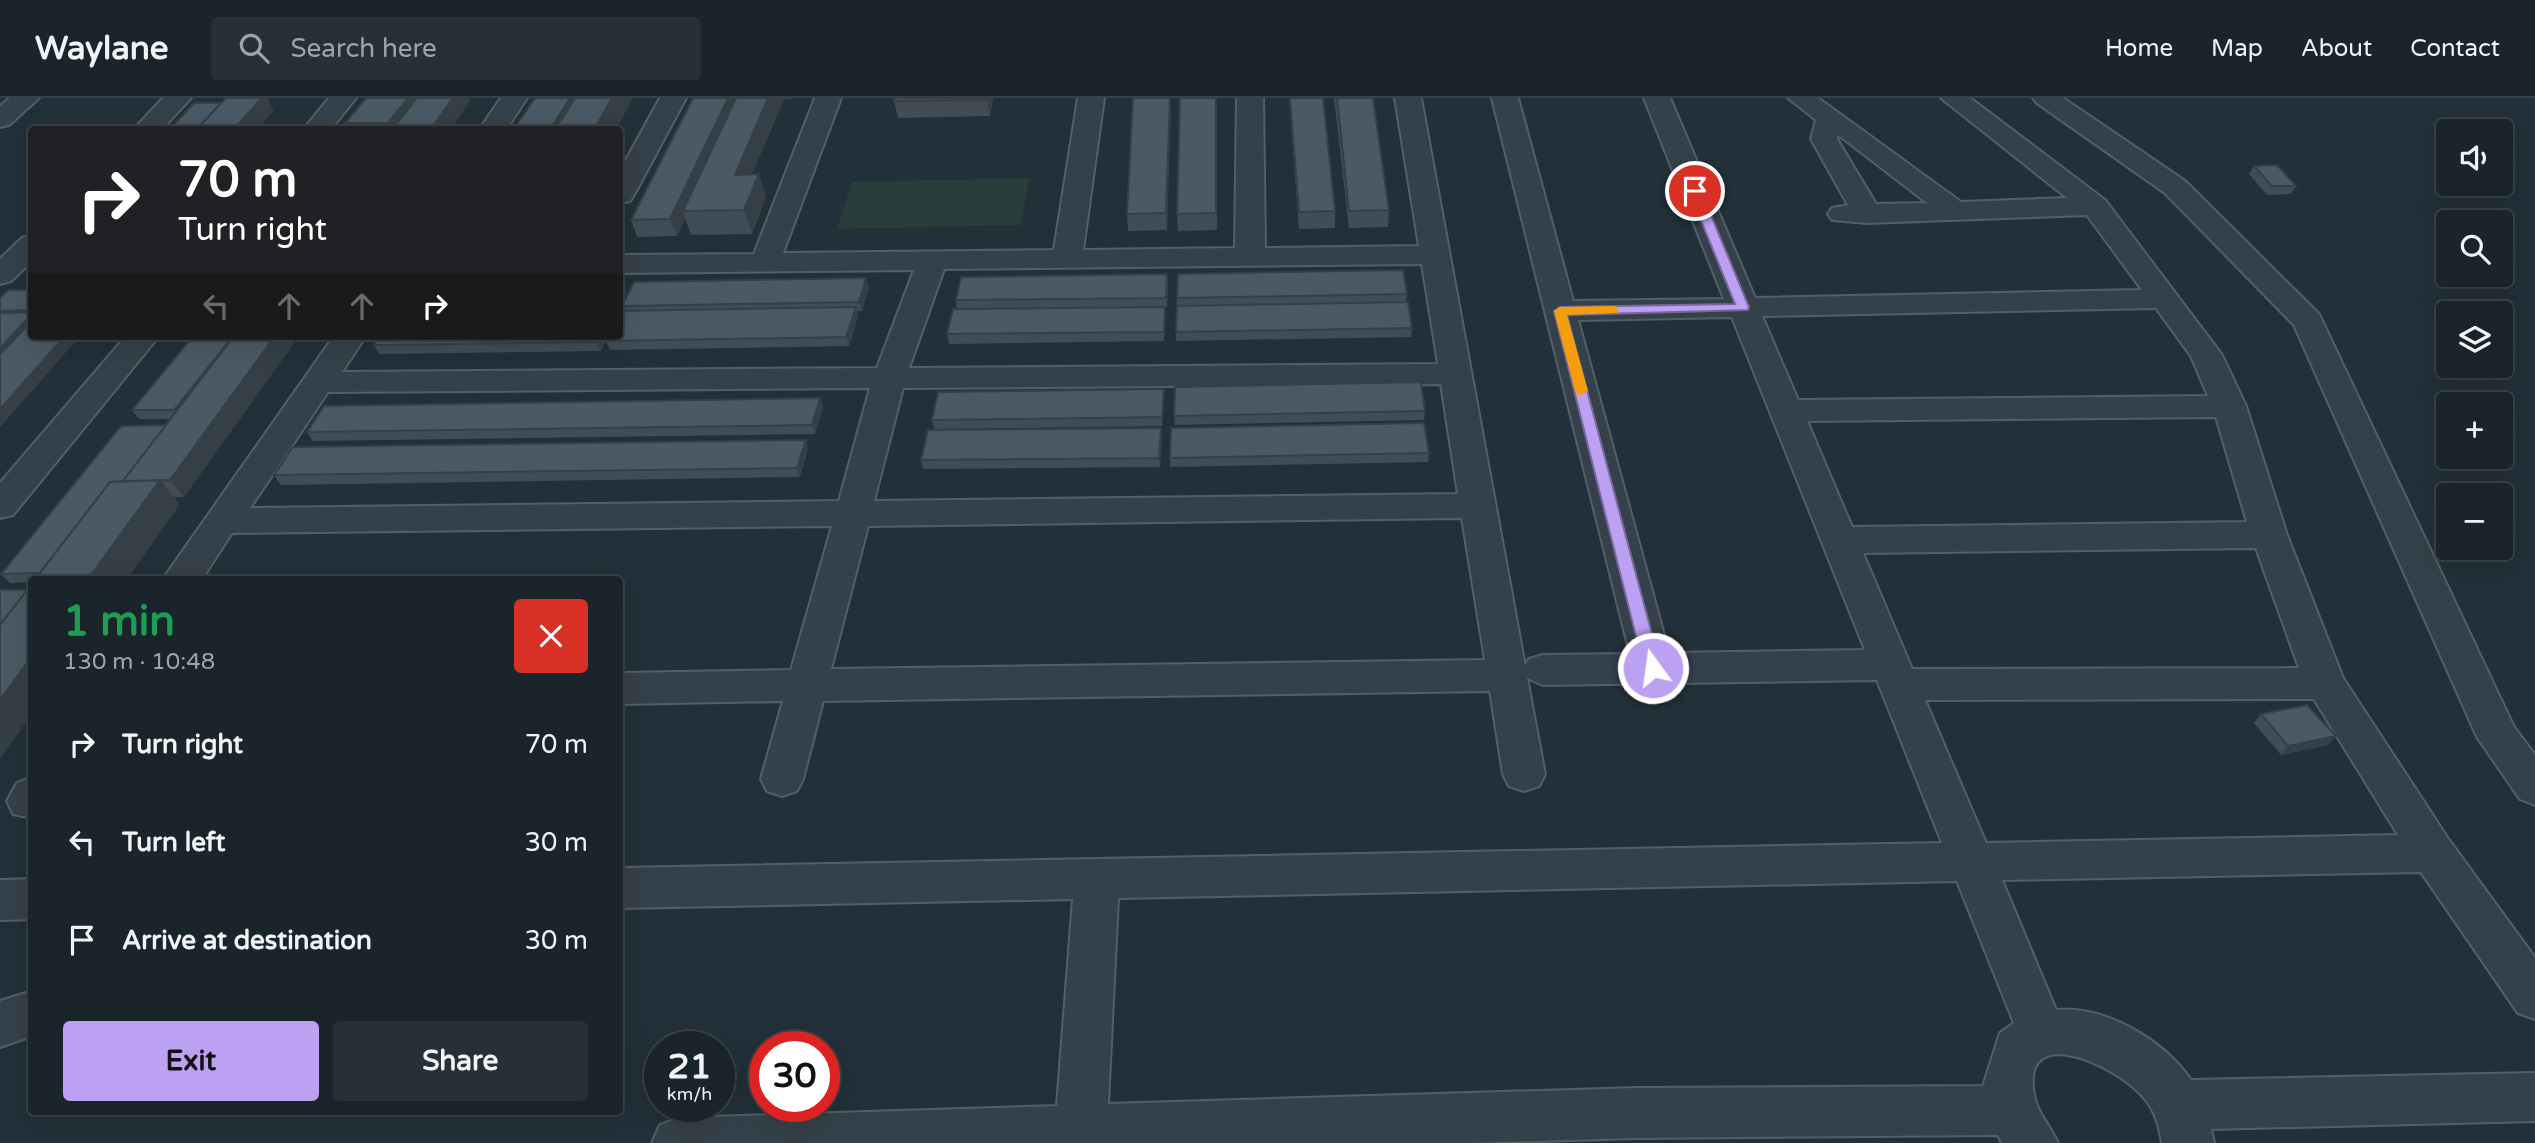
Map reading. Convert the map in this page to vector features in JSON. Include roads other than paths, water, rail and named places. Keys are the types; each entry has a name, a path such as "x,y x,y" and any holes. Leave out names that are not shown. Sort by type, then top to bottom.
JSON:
{"street":[{"path":"0,119 26,98"},
{"path":"150,126 178,98"},
{"path":"319,126 343,98"},
{"path":"495,126 514,98"},
{"path":"623,190 673,98"},
{"path":"765,263 828,98"},
{"path":"1067,259 1091,98"},
{"path":"1250,98 1250,257"},
{"path":"1408,98 1479,506 1526,672 1524,774"},
{"path":"1505,98 1653,668"},
{"path":"1657,98 2042,1033"},
{"path":"1801,98 1858,137 1955,211"},
{"path":"1954,98 2095,206 2206,355 2229,406 2269,535 2325,683 2432,852 2535,996"},
{"path":"2046,98 2175,187 2308,321 2498,737 2532,779"},
{"path":"1829,118 1824,139 1855,214 2095,206"},
{"path":"9,272 28,249"},
{"path":"623,264 1436,255"},
{"path":"782,779 890,379 932,261"},
{"path":"1560,311 2165,299"},
{"path":"0,506 139,340"},
{"path":"184,576 346,340"},
{"path":"318,382 1456,374"},
{"path":"1785,411 2229,406"},
{"path":"222,521 1479,506"},
{"path":"1839,540 2269,535"},
{"path":"623,688 1653,668 2325,683"},
{"path":"623,888 2432,852"},
{"path":"1080,1137 1097,879"},
{"path":"0,900 28,899"},
{"path":"0,1024 28,1014"},
{"path":"678,1143 1639,1128 2022,1126 2008,1090 2013,1059 2020,1047 2042,1033 2070,1031 2096,1036 2123,1048 2147,1065 2168,1088 2183,1124 2535,1097"}]}
